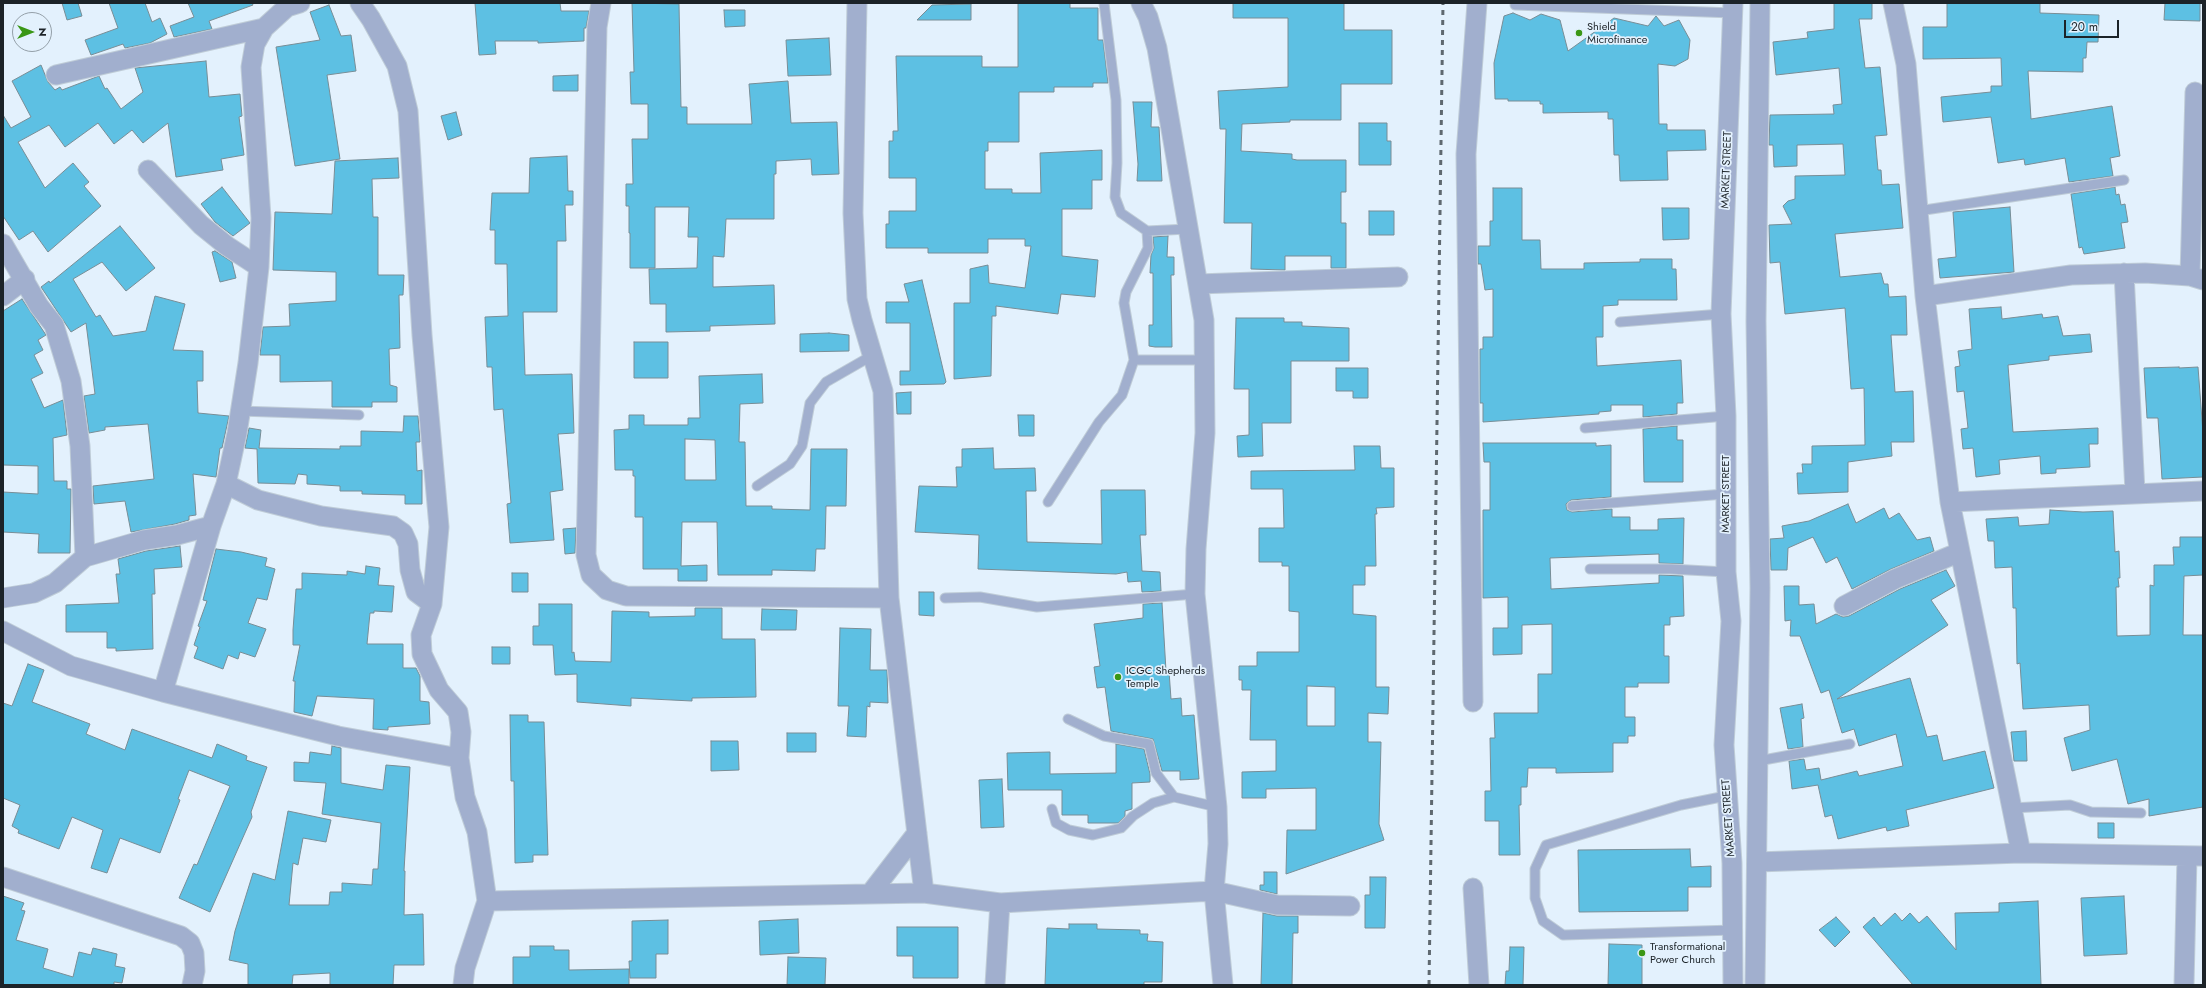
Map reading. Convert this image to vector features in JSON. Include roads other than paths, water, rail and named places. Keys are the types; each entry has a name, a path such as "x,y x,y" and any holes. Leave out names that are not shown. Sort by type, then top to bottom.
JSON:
{"street":[{"path":"162,692 211,526 226,484 240,411 259,267 261,218 251,68 255,44 264,28 287,7 300,3"},
{"path":"360,3 371,19 397,66 408,111 422,335 439,527 432,604 422,635 422,654 439,690 458,712 461,732 459,758 465,797 477,832 487,901 465,968 463,985"},
{"path":"601,3 597,27 586,555 591,575 607,590 626,596 889,598"},
{"path":"857,3 853,213 858,299 883,392 889,598 924,893"},
{"path":"1141,3 1148,17 1157,48 1204,320 1206,360 1205,433 1196,550 1195,594 1212,740 1217,807 1218,844 1214,891 1222,985"},
{"path":"1473,702 1466,154 1477,3"},
{"path":"1755,985 1760,588 1756,321 1760,3"},
{"path":"1893,3 1906,64 1925,296 1950,502 2021,852"},
{"name":"MARKET STREET","path":"1733,8 1722,314 1726,416 1726,572 1731,621 1724,745 1726,796 1732,863 1734,930 1733,985"},
{"path":"56,76 264,28"},
{"path":"1925,296 2071,275 2124,273 2196,278 2195,92"},
{"path":"148,170 201,225 227,246 259,267"},
{"path":"3,244 54,325 71,381 80,446 85,556"},
{"path":"2124,273 2135,492"},
{"path":"1198,284 1398,277"},
{"path":"3,296 25,279"},
{"path":"226,484 258,500 321,516 393,526 403,533 408,544 410,570 416,592 432,604"},
{"path":"1950,502 2135,492 2203,491"},
{"path":"3,598 34,593 55,583 85,556 144,540 177,535 211,526"},
{"path":"1844,606 1894,579 1960,552"},
{"path":"3,631 71,666 162,692 338,736 459,758"},
{"path":"870,894 917,833"},
{"path":"1757,862 2021,852 2195,856 2184,985"},
{"path":"3,876 181,936 190,943 194,953 195,971 192,985"},
{"path":"1473,888 1479,985"},
{"path":"487,901 924,893 1000,903 1214,891 1277,905 1350,906"},
{"path":"995,985 1000,903"}],"lane":[{"path":"1104,3 1116,100 1117,163 1115,197 1121,213 1147,231 1188,229"},
{"path":"1515,5 1733,8"},
{"path":"1918,211 2124,180"},
{"path":"1048,502 1099,422 1122,395 1134,360 1124,303 1126,292 1148,248 1147,231"},
{"path":"1620,322 1722,314"},
{"path":"757,486 790,464 802,446 810,402 826,382 873,355"},
{"path":"1134,360 1206,360"},
{"path":"240,411 359,414"},
{"path":"1585,428 1726,416"},
{"path":"1572,506 1725,494"},
{"path":"1590,569 1670,569 1726,572"},
{"path":"945,598 980,597 1037,607 1195,594"},
{"path":"1068,720 1104,736 1149,744 1156,773 1174,797"},
{"path":"1758,761 1850,744"},
{"path":"1726,796 1681,805 1546,845 1535,869 1535,898 1543,921 1564,935 1734,930"},
{"path":"1052,809 1056,823 1069,830 1093,835 1121,828 1133,816 1146,808 1174,797 1217,807"},
{"path":"2012,808 2070,805 2091,812 2141,813"}],"railway":[{"path":"1429,985 1443,3"}],"place":[{"name":"Shield Microfinance","path":"1579,33"},
{"name":"ICGC Shepherds Temple","path":"1118,677"},
{"name":"Transformational Power Church","path":"1642,953"}]}
